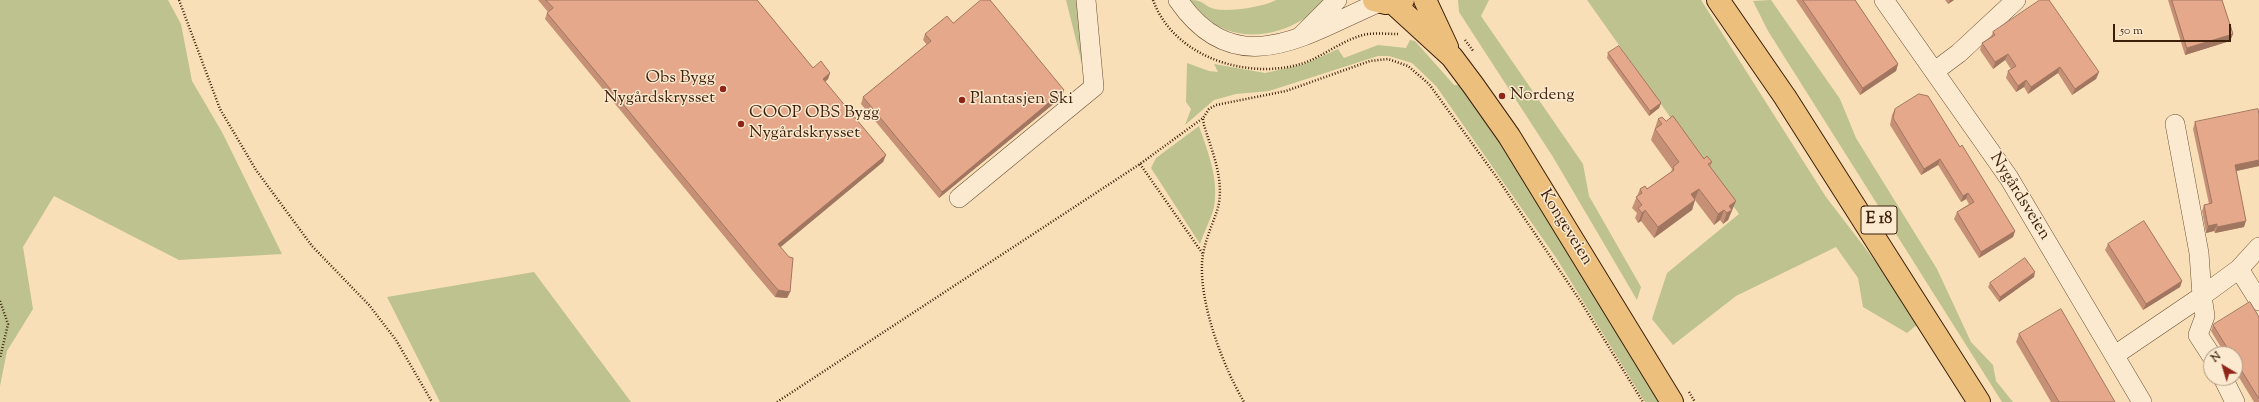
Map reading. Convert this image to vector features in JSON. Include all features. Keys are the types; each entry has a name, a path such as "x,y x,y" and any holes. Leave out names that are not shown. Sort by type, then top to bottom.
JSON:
{"main road":[{"name":"Kongeveien","path":"1425,0 1452,57 1509,136 1672,402"},
{"name":"E 18","path":"1718,0 1785,97 1979,402"},
{"name":"E 18","path":"1733,0 1794,89 1892,240 1992,402"},
{"name":"Kongeveien","path":"1387,1 1452,57"}],"street":[{"path":"959,198 1094,87 1086,0"},
{"path":"1178,0 1186,12 1205,30 1223,39 1255,47 1275,45 1324,30 1341,20 1387,1"},
{"path":"1299,38 1337,0"},
{"name":"Nygårdsveien","path":"1884,0 2009,178 2142,402"},
{"path":"1935,71 1959,53 2016,0"},
{"path":"2175,124 2199,253 2205,316 2198,335 2205,346"},
{"path":"2115,355 2239,269 2259,247"},
{"path":"2239,269 2259,301"},
{"path":"2227,386 2235,402"}],"path":[{"path":"179,0 220,109 256,170 312,246 369,305 396,340 432,402"},
{"path":"777,402 1140,164 1204,118 1209,109 1216,105 1286,91 1370,61 1388,59 1408,66 1429,84 1498,179 1581,302 1643,402"},
{"path":"1204,118 1204,125 1216,162 1220,189 1217,210 1204,254 1203,279 1212,326 1230,375 1244,402"},
{"path":"1140,164 1204,254"},
{"path":"0,301 8,324 0,358"}],"green space":[{"path":"0,0 168,0 181,24 192,81 222,132 282,254 179,260 54,196 23,247 33,309 7,351 0,386"},
{"path":"1066,0 1078,0 1085,76"},
{"path":"1189,0 1201,2 1215,9 1229,10 1255,7 1271,3 1276,0 1326,0 1314,12 1284,29 1268,33 1251,34 1234,32 1218,26 1201,14"},
{"path":"1458,0 1489,0 1481,16 1583,164 1589,196 1641,287 1637,300 1553,157 1459,12"},
{"path":"1587,0 1701,0 1826,197 1892,283 1918,324 1907,333 1863,307 1858,278 1836,247 1736,296 1673,345 1652,319 1667,273 1739,214"},
{"path":"1771,0 1840,99 1856,138 1937,269 1971,342 1993,365 1996,381 2013,402 2002,402 1768,31 1753,1"},
{"path":"1410,40 1415,41 1454,85 1463,85 1503,146 1663,402 1645,402 1557,259 1436,86 1412,63 1389,56 1378,56 1269,91 1236,94 1214,100 1185,125 1191,109 1186,102 1187,63 1209,71 1218,72 1214,64 1265,73 1305,64 1338,49 1344,58 1378,45 1406,48"},
{"path":"1199,126 1212,166 1215,186 1213,212 1200,244 1151,168 1156,158"},
{"path":"534,272 631,402 440,402 387,297"}],"building":[{"name":"COOP OBS Bygg Nygårdskrysset","path":"546,0 757,0 813,68 821,61 830,73 823,79 886,155 778,244 789,257 793,258 790,292 778,290 755,263 547,13 553,8"},
{"name":"Plantasjen Ski","path":"981,0 990,0 1064,90 942,192 863,97 931,41 925,34 947,16 953,23"},
{"path":"1803,0 1855,0 1898,64 1863,88"},
{"path":"2040,0 2049,0 2099,72 2075,89 2060,67 2031,87 2026,80 2018,86 2008,71 2016,66 2008,54 1995,62 1982,43 1995,35 1993,32"},
{"path":"2172,0 2222,0 2233,34 2187,48"},
{"path":"1619,46 1661,103 1650,111 1608,53"},
{"path":"1919,94 1928,96 1960,147 1962,145 2015,231 1981,252 1957,212 1974,202 1968,193 1963,196 1940,159 1924,169 1893,118 1895,109"},
{"path":"2258,109 2259,160 2235,165 2246,221 2217,227 2217,224 2208,226 2204,205 2212,203 2195,122"},
{"path":"1673,116 1704,159 1707,156 1712,162 1708,164 1736,201 1729,206 1732,210 1727,213 1724,210 1718,214 1699,189 1691,194 1695,200 1658,227 1645,210 1642,213 1638,208 1642,205 1636,197 1642,193 1640,189 1645,186 1647,189 1674,170 1673,167 1679,162 1655,129 1662,124 1658,119 1662,117 1666,121"},
{"path":"2144,221 2182,281 2146,304 2108,244"},
{"path":"2025,258 2035,272 2000,297 1990,283"},
{"path":"2250,302 2259,317 2259,399 2243,373 2243,346 2226,346 2213,325"},
{"path":"2061,309 2115,402 2059,402 2019,334"}],"place":[{"name":"Obs Bygg Nygårdskrysset","path":"723,89"},
{"name":"Nordeng","path":"1502,96"},
{"name":"Plantasjen Ski","path":"962,100"},
{"name":"COOP OBS Bygg Nygårdskrysset","path":"741,124"}]}
